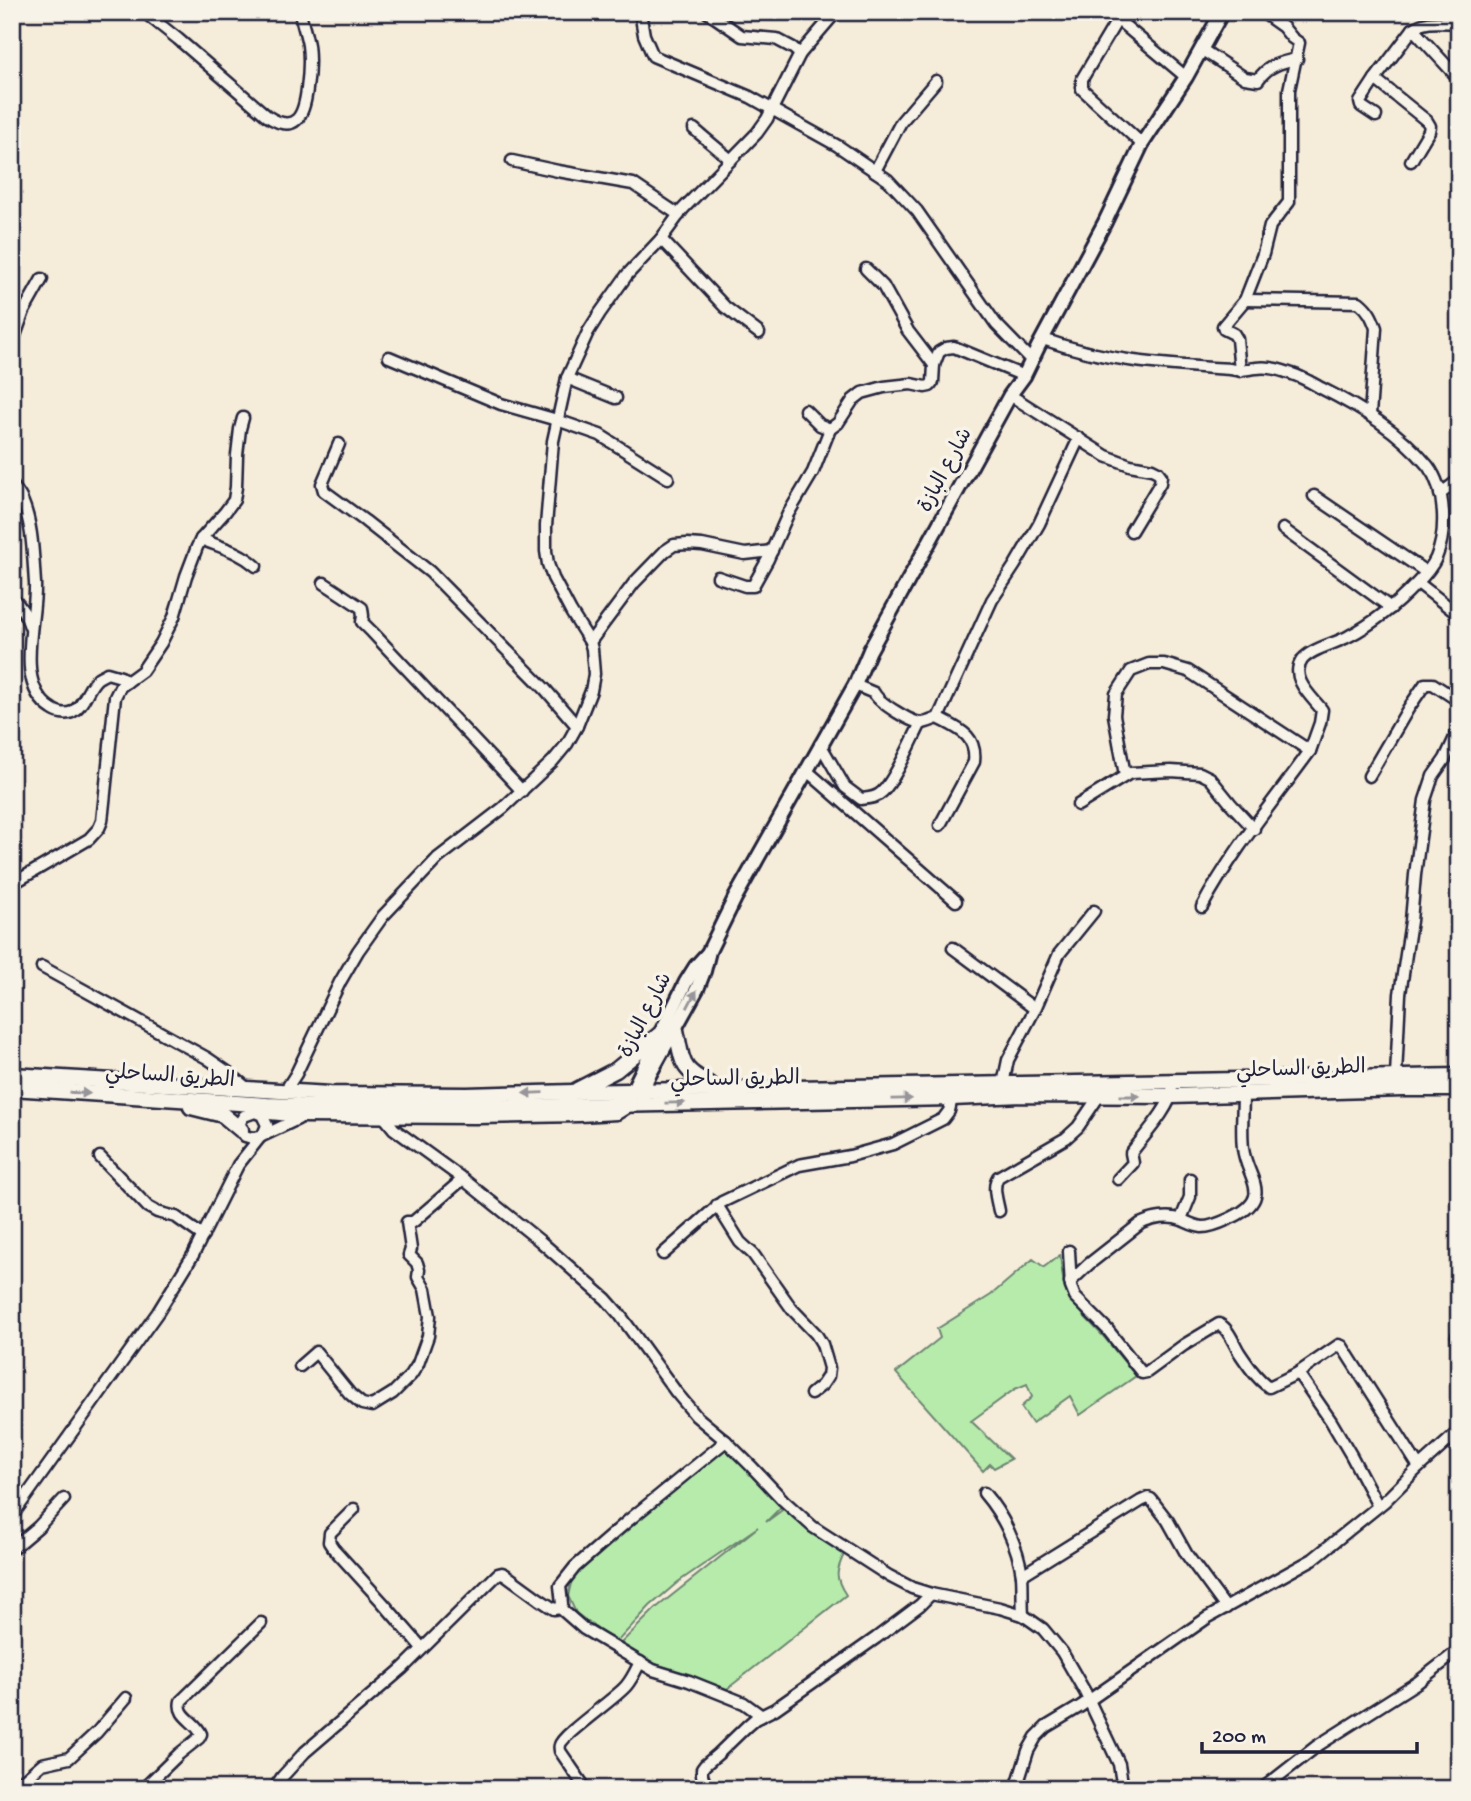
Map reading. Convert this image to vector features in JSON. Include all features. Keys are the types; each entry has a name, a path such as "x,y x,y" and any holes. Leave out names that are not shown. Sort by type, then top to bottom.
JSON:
{"highway":[{"path":"676,1030 681,1060 685,1067 718,1090"},
{"path":"573,1092 616,1070 660,1034"},
{"name":"الطريق الساحلي","path":"12,1075 330,1094 467,1095 573,1092 636,1097 951,1098 1022,1095 1079,1088 1099,1096 1396,1076 1459,1076"},
{"name":"الطريق الساحلي","path":"12,1088 335,1108 466,1108 718,1090 1003,1084 1243,1094 1459,1089"},
{"path":"156,1097 223,1115 241,1130"}],"main road":[{"name":"شارع البازة","path":"636,1097 660,1034 686,982 709,951 735,898 855,685 870,650 1010,395 1024,376 1105,222 1142,144 1186,77 1219,13"},
{"name":"شارع البازة","path":"636,1097 697,989 705,971 709,951"}],"street":[{"path":"144,12 267,116 275,122 285,124 295,121 303,114 306,103 310,67 300,12"},
{"path":"640,12 653,56 737,91 818,135 888,180 917,211 996,324 1031,360"},
{"path":"707,12 742,36 776,39 800,54"},
{"path":"285,1091 296,1074 340,982 383,916 438,858 503,808 553,761 577,726 591,691 594,661 590,642 571,612 548,564 547,514 553,441 567,378 588,332 627,275 661,239 678,215 757,133 772,110 800,54 836,12"},
{"path":"1240,371 1237,340 1234,334 1223,326 1245,300 1263,254 1270,226 1289,202 1289,90 1299,43 1262,12"},
{"path":"1142,144 1082,89 1082,79 1120,16 1186,77"},
{"path":"1376,116 1361,106 1360,102 1413,29 1426,22 1459,23"},
{"path":"1413,29 1459,79"},
{"path":"1201,50 1252,80 1258,80 1264,71 1282,62 1297,59"},
{"path":"1375,79 1430,126 1411,161"},
{"path":"875,170 901,122 936,81"},
{"path":"695,129 731,160"},
{"path":"512,161 633,184 678,215"},
{"path":"661,239 725,307 759,333"},
{"path":"866,269 883,286 908,331 934,365"},
{"path":"12,344 24,311 42,279"},
{"path":"1245,300 1359,302 1366,307 1376,328 1370,415"},
{"path":"1043,339 1107,358 1240,371 1258,367 1294,374 1384,425 1429,468 1440,494 1442,531 1435,560 1418,583 1391,608 1349,637 1315,651 1303,660 1298,669 1299,680 1322,710 1310,751 1219,874 1202,906"},
{"path":"718,577 753,586 788,514 813,472 830,429 853,400 870,390 884,387 911,384 930,386 939,352 946,348 954,347 1024,376"},
{"path":"389,357 500,404 600,435 668,478"},
{"path":"567,378 616,398"},
{"path":"1010,395 1106,456 1158,472 1161,476 1160,483 1131,531"},
{"path":"805,410 820,425 830,429"},
{"path":"12,884 89,839 99,828 103,813 115,697 120,687 142,671 162,643 174,617 201,539 234,500 238,442 243,418"},
{"path":"938,718 992,600 1039,524 1079,438"},
{"path":"339,444 322,484 324,491 430,572 545,689 577,726"},
{"path":"1440,494 1459,480"},
{"path":"12,485 21,499 30,530 35,587 29,666 32,682 44,703 62,714 71,712 80,705 88,689 98,678 107,673 127,682"},
{"path":"1314,496 1426,572"},
{"path":"1283,530 1391,608"},
{"path":"201,539 235,552 256,566"},
{"path":"590,642 634,583 674,545 702,545 745,554 772,551"},
{"path":"324,583 362,608 364,625 522,790"},
{"path":"1418,583 1459,615"},
{"path":"12,598 21,606 31,631"},
{"path":"1125,775 1114,715 1116,694 1131,671 1149,664 1164,664 1188,671 1310,751"},
{"path":"1369,776 1425,684 1433,684 1459,701"},
{"path":"855,685 874,693 877,700 888,708 921,723 938,718 965,733 972,741 974,762 940,825"},
{"path":"820,744 845,787 861,799 875,797 883,792 890,782 921,723"},
{"path":"1396,1076 1400,994 1425,800 1433,775 1445,759 1459,729"},
{"path":"806,770 956,901"},
{"path":"1078,805 1130,773 1200,773 1210,778 1254,829"},
{"path":"1003,1084 1008,1060 1035,1009 1059,954 1094,911"},
{"path":"953,948 1035,1009"},
{"path":"42,967 207,1058 248,1089"},
{"path":"1118,1179 1133,1163 1131,1153 1167,1106 1172,1089"},
{"path":"1070,1282 1140,1224 1160,1218 1181,1219 1190,1224 1209,1227 1237,1215 1249,1206 1255,1198 1256,1187 1242,1148 1243,1094"},
{"path":"999,1211 995,1187 998,1177 1066,1138 1078,1127 1099,1096"},
{"path":"238,1165 240,1122 251,1112 302,1117 385,1118 617,1114 622,1113 636,1097"},
{"path":"663,1254 718,1205 799,1165 850,1156 893,1144 943,1119 951,1098"},
{"path":"12,1516 158,1312 203,1236 238,1165 262,1136 267,1125 259,1113"},
{"path":"241,1130 248,1138 256,1138 302,1117"},
{"path":"385,1118 394,1129 463,1179 540,1241 606,1299 696,1416 726,1441 813,1527 912,1588 1023,1615 1043,1629 1073,1670 1119,1764 1123,1789"},
{"path":"407,1138 411,1118"},
{"path":"100,1157 148,1207 176,1217 203,1236"},
{"path":"300,1366 316,1352 356,1400 372,1406 393,1393 411,1375 428,1336 430,1316 425,1289 418,1277 417,1263 409,1255 411,1249 407,1222 413,1222 463,1179"},
{"path":"1181,1219 1190,1197 1190,1179"},
{"path":"718,1205 740,1242 753,1254 792,1309 822,1344 829,1368 828,1376 811,1394"},
{"path":"1069,1251 1070,1287 1075,1297 1107,1329 1142,1373 1219,1324 1226,1328 1240,1354 1269,1387 1298,1373 1339,1345 1342,1346 1419,1466"},
{"path":"1298,1373 1338,1433 1378,1506"},
{"path":"1016,1789 1028,1751 1046,1727 1073,1712 1207,1618 1313,1559 1378,1506 1459,1431"},
{"path":"560,1608 561,1586 575,1567 726,1441"},
{"path":"984,1493 1003,1521 1015,1550 1022,1575 1023,1615"},
{"path":"1022,1575 1148,1498 1168,1521 1187,1555 1226,1608"},
{"path":"12,1549 38,1527 64,1499"},
{"path":"354,1509 330,1533 329,1542 422,1648"},
{"path":"274,1789 305,1752 403,1668 498,1574 502,1573 554,1609 560,1608"},
{"path":"707,1789 702,1769 747,1726 876,1638 931,1594"},
{"path":"560,1608 584,1629 653,1670 744,1703 762,1716"},
{"path":"142,1789 201,1734 199,1728 181,1712 181,1701 261,1623"},
{"path":"1262,1789 1317,1746 1418,1682 1459,1650"},
{"path":"586,1789 559,1746 625,1688 640,1662"},
{"path":"13,1789 42,1764 69,1758 97,1732 126,1698"}],"green space":[{"path":"1060,1255 1064,1287 1084,1316 1136,1376 1080,1415 1070,1396 1032,1423 1021,1407 1032,1397 1027,1384 1015,1389 971,1421 1011,1459 994,1468 990,1464 983,1471 896,1373 940,1338 937,1329 991,1295 1033,1259 1044,1267"},
{"path":"727,1446 783,1505 766,1522 785,1508 845,1552 838,1574 846,1595 727,1689 655,1664 619,1645 656,1608 758,1527 678,1582 650,1606 616,1643 576,1613 568,1596 572,1579 604,1546"}]}
